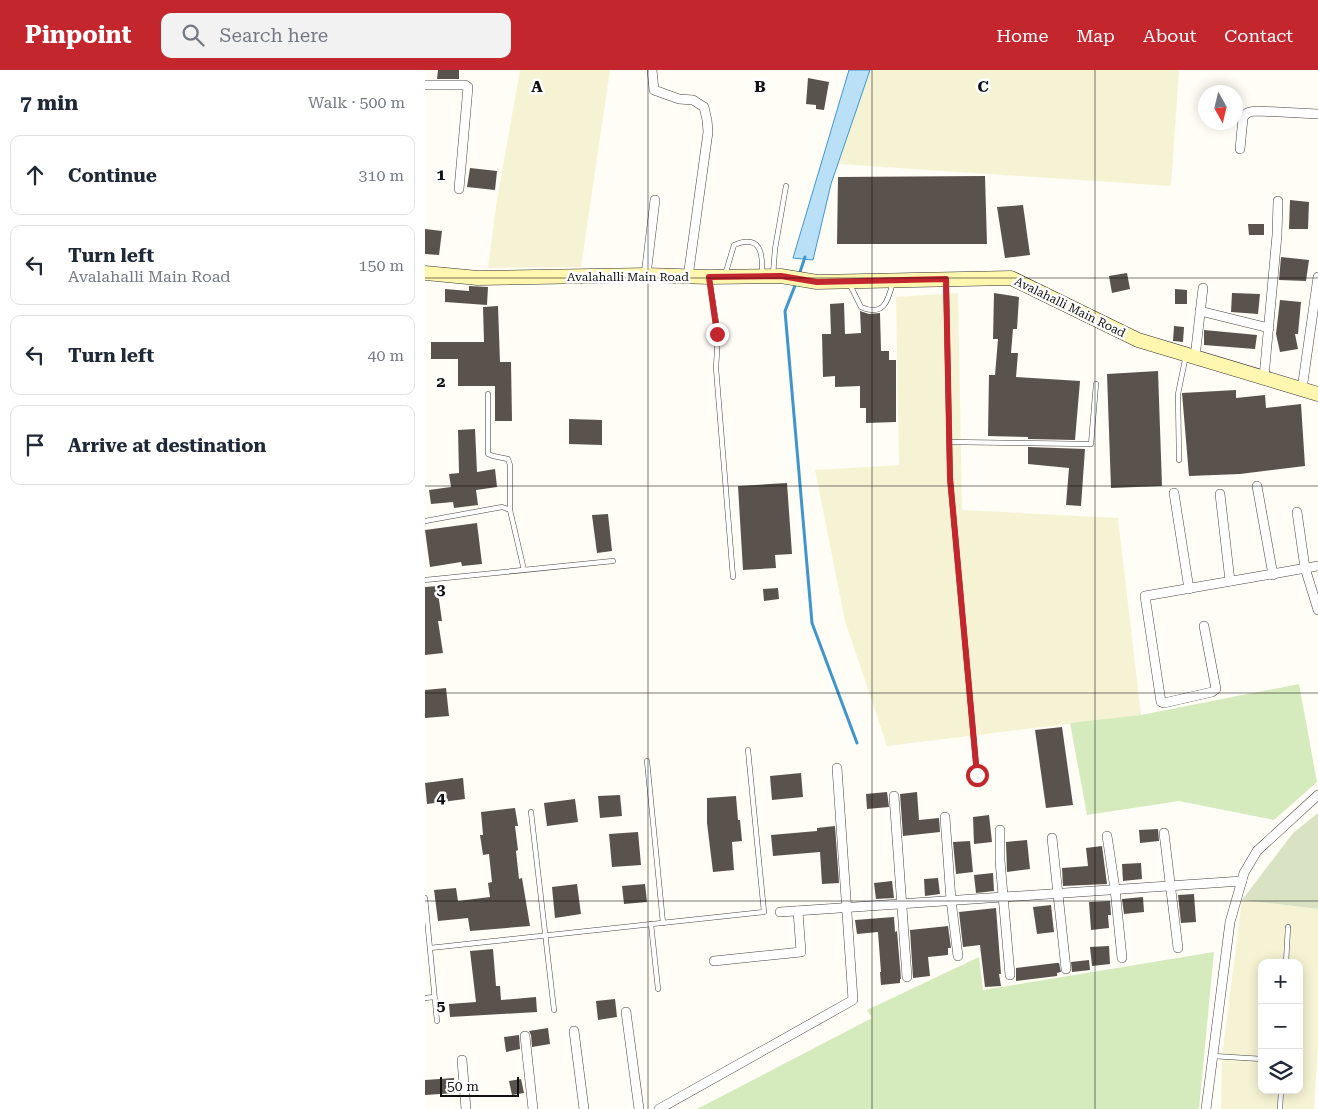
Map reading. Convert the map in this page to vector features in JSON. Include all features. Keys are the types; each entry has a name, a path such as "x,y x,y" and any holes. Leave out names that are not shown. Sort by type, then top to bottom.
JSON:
{"main road":[{"name":"Avalahalli Main Road","path":"425,272 477,278 646,275 772,276 817,282 1011,278 1139,340 1318,394"}],"street":[{"path":"652,70 654,90 679,99 693,100 704,107 707,120 708,132 688,276"},
{"path":"425,85 465,85 468,87 459,189"},
{"path":"1240,149 1243,118 1249,112 1258,110 1318,114"},
{"path":"646,275 655,200"},
{"path":"1264,377 1277,235 1277,201"},
{"path":"1302,389 1318,277"},
{"path":"1191,355 1203,288"},
{"path":"1200,311 1269,328"},
{"path":"1257,486 1273,575"},
{"path":"1174,493 1189,589"},
{"path":"1220,494 1231,581"},
{"path":"1297,512 1305,568 1318,610"},
{"path":"1204,626 1216,689 1212,692 1183,699 1161,702 1145,596 1318,566"},
{"path":"659,1109 853,1000 837,768"},
{"path":"1206,1109 1230,922 1244,873 1257,851 1318,795"},
{"path":"893,796 907,977"},
{"path":"945,817 951,900 958,956"},
{"path":"1001,830 1000,861 1010,976"},
{"path":"1164,834 1178,948"},
{"path":"1107,836 1122,958"},
{"path":"1052,838 1066,969"},
{"path":"780,912 1242,881"},
{"path":"714,961 801,952 798,911"},
{"path":"626,1012 639,1109"},
{"path":"573,1031 584,1109"},
{"path":"525,1036 533,1109"},
{"path":"462,1060 467,1109"}],"lane":[{"path":"772,276 786,186"},
{"path":"724,277 734,245 741,242 752,242 759,247 772,276"},
{"path":"709,277 717,334 716,368 733,577"},
{"path":"946,279 951,488 977,775"},
{"path":"848,282 861,307 870,311 879,310 885,304 893,280"},
{"path":"1179,460 1178,394 1191,355"},
{"path":"949,442 1091,444 1096,384"},
{"path":"488,394 488,454 508,459 510,465 510,510 524,570"},
{"path":"425,521 502,508 510,510"},
{"path":"425,580 613,561"},
{"path":"430,948 764,912 748,750"},
{"path":"647,760 663,923"},
{"path":"531,812 554,1010"},
{"path":"425,898 437,1020"},
{"path":"651,924 658,989"},
{"path":"1286,959 1288,927"},
{"path":"425,998 434,997"},
{"path":"1213,1056 1258,1059"},
{"path":"1280,1109 1281,1094"}],"shaded area":[{"path":"520,70 610,70 581,267 488,268 496,206"},
{"path":"870,70 1179,70 1171,186 838,164"},
{"path":"958,293 962,510 1118,518 1141,715 887,746 845,621 815,470 899,465 896,297"},
{"path":"1242,900 1318,909 1318,1046 1314,1109 1221,1109 1222,1057"}],"green space":[{"path":"1299,684 1317,782 1274,820 1179,801 1087,815 1070,723 1141,715"},
{"path":"1318,813 1318,909 1242,900 1293,833"},
{"path":"1214,952 1199,1109 697,1109 872,1018 867,1010 979,957 983,990"}],"water":[{"path":"849,70 870,70 831,184 813,260 793,258"}],"building":[{"path":"438,70 459,70 459,79 437,79"},
{"path":"808,78 829,82 824,110 816,109 816,105 806,104"},
{"path":"470,168 497,171 495,190 467,187"},
{"path":"985,176 987,244 837,244 838,177"},
{"path":"1290,200 1309,202 1308,229 1289,229"},
{"path":"1023,205 1030,255 1005,258 997,207"},
{"path":"1248,224 1264,224 1264,235 1249,235"},
{"path":"425,229 442,231 439,255 425,254"},
{"path":"1281,257 1309,260 1306,281 1279,280"},
{"path":"1127,273 1130,289 1112,293 1109,276"},
{"path":"469,286 488,287 487,305 445,302 445,289 469,291"},
{"path":"1175,289 1187,290 1187,304 1175,304"},
{"path":"994,293 1019,297 1017,329 1013,329 1011,353 1018,353 1016,377 1080,381 1075,440 988,436 989,375 995,375 998,339 993,339"},
{"path":"1232,293 1260,294 1258,314 1231,312"},
{"path":"1280,300 1301,302 1298,334 1295,334 1298,349 1280,352 1276,334"},
{"path":"844,303 845,334 861,333 860,311 869,314 880,313 881,351 889,351 889,360 896,360 896,422 866,423 866,408 860,408 860,386 835,387 835,376 823,377 822,334 831,334 830,304"},
{"path":"498,306 500,362 511,362 512,421 495,421 495,386 458,386 458,359 431,359 431,342 484,342 483,307"},
{"path":"1174,326 1184,327 1183,342 1173,341"},
{"path":"1204,330 1257,335 1255,349 1204,345"},
{"path":"1158,371 1162,486 1111,488 1107,374"},
{"path":"1236,390 1236,398 1265,395 1266,408 1301,404 1305,466 1240,474 1189,476 1182,393"},
{"path":"569,419 602,420 602,445 569,444"},
{"path":"475,429 477,472 495,469 497,487 476,490 478,505 454,508 453,502 431,504 429,490 451,487 449,474 459,473 458,430"},
{"path":"1028,447 1085,449 1081,506 1066,505 1069,468 1028,464"},
{"path":"787,483 792,554 775,555 776,568 743,570 738,486"},
{"path":"608,514 612,551 597,553 592,515"},
{"path":"477,523 482,564 462,566 461,562 430,567 425,530"},
{"path":"437,586 442,621 438,621 443,653 425,655 425,587"},
{"path":"778,588 779,599 764,601 763,589"},
{"path":"446,688 449,716 425,718 425,690"},
{"path":"1062,727 1073,805 1046,808 1035,730"},
{"path":"801,773 803,797 772,800 770,776"},
{"path":"463,778 465,799 427,804 425,783"},
{"path":"887,792 889,807 867,809 866,794"},
{"path":"917,792 919,820 939,818 940,832 903,836 900,794"},
{"path":"620,795 622,816 600,818 598,796"},
{"path":"736,796 742,841 732,842 734,870 713,872 707,823 707,798"},
{"path":"575,799 578,822 547,826 544,803"},
{"path":"515,808 518,826 515,826 519,879 522,878 530,926 470,931 468,918 438,921 434,890 456,888 458,901 490,897 488,883 492,882 489,854 483,855 480,835 483,835 481,812"},
{"path":"989,815 992,842 974,844 973,817"},
{"path":"835,826 839,883 822,884 820,852 773,856 771,835 817,831 817,828"},
{"path":"1158,829 1159,841 1140,843 1139,830"},
{"path":"638,832 641,865 612,867 609,834"},
{"path":"1027,840 1030,869 1007,872 1006,842"},
{"path":"970,841 973,872 956,874 953,842"},
{"path":"1102,846 1107,884 1063,886 1062,868 1088,866 1086,848"},
{"path":"1141,863 1142,879 1123,881 1122,864"},
{"path":"993,873 994,891 976,893 974,875"},
{"path":"938,878 940,894 925,896 924,879"},
{"path":"892,881 894,898 876,899 874,883"},
{"path":"577,884 581,914 555,918 552,887"},
{"path":"645,884 647,902 624,904 622,886"},
{"path":"1194,894 1196,922 1181,923 1178,895"},
{"path":"1143,897 1144,912 1124,914 1122,899"},
{"path":"1110,901 1111,915 1108,915 1109,928 1091,930 1089,902"},
{"path":"1051,905 1054,932 1037,934 1033,907"},
{"path":"996,908 1001,986 985,987 980,945 963,947 959,912"},
{"path":"894,917 901,979 900,983 881,985 878,932 857,934 855,920"},
{"path":"948,926 951,948 948,948 948,955 928,957 930,976 913,978 910,930"},
{"path":"1109,946 1110,964 1092,966 1090,947"},
{"path":"493,949 496,986 500,986 501,1000 536,997 537,1012 450,1017 449,1004 476,1002 470,951"},
{"path":"1089,960 1090,970 1072,972 1071,962"},
{"path":"1059,963 1061,972 1057,973 1057,976 1016,981 1016,968"},
{"path":"615,999 617,1017 598,1020 596,1001"},
{"path":"548,1028 550,1044 532,1047 529,1031"},
{"path":"519,1035 520,1049 506,1052 504,1037"},
{"path":"454,1078 455,1093 425,1095 425,1080"},
{"path":"521,1079 524,1093 512,1095 509,1081"}],"waterway":[{"path":"799,275 805,257"},
{"path":"796,283 785,311 812,623 857,743"}],"route":[{"path":"717,334 709,277 781,276 817,282 946,279 950,478 977,775"}]}
